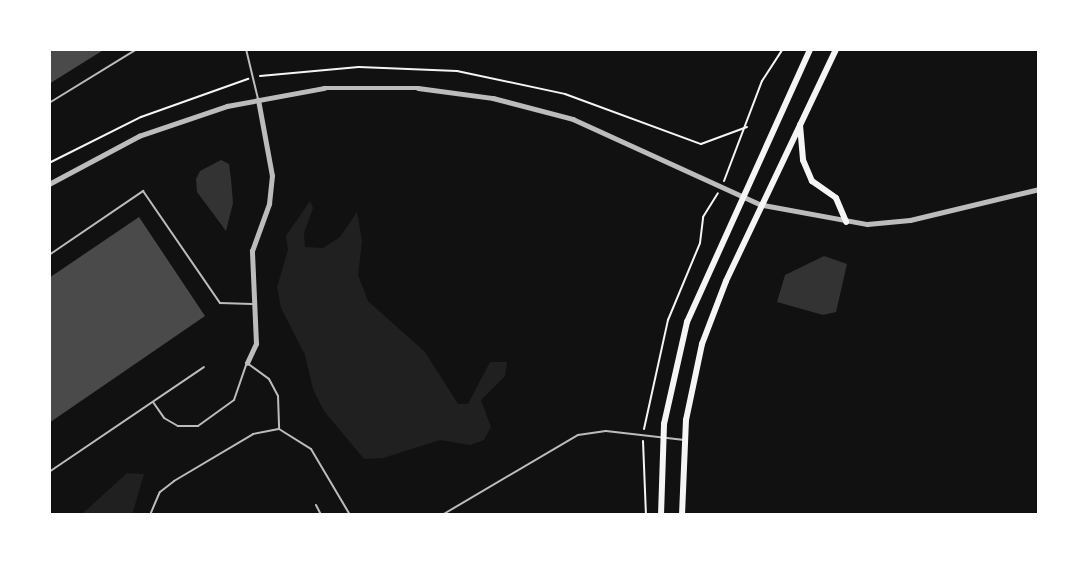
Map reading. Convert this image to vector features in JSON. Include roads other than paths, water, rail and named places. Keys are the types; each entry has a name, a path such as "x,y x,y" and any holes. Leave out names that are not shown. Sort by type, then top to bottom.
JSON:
{"main road":[{"path":"661,515 663,438 672,374 687,322 740,198 810,49"},
{"path":"682,515 684,440 706,331 835,49"},
{"path":"800,123 803,160 812,181 836,198 846,222"}],"street":[{"path":"49,184 139,136 258,100 324,88 384,87 493,98 573,119 740,198 846,222 910,219 1039,188"},
{"path":"247,363 256,344 252,251 269,204 272,176 258,100"}],"lane":[{"path":"49,103 137,49"},
{"path":"246,49 258,100"},
{"path":"49,255 143,191 220,303 253,304"},
{"path":"153,402 164,418 178,426 210,422 234,400 247,363 269,379 278,396 279,429"},
{"path":"49,472 204,367"},
{"path":"150,515 160,492 174,481 253,434 279,429 311,449 351,515"},
{"path":"442,515 578,435 606,431 684,440"},
{"path":"316,505 321,515"}]}
